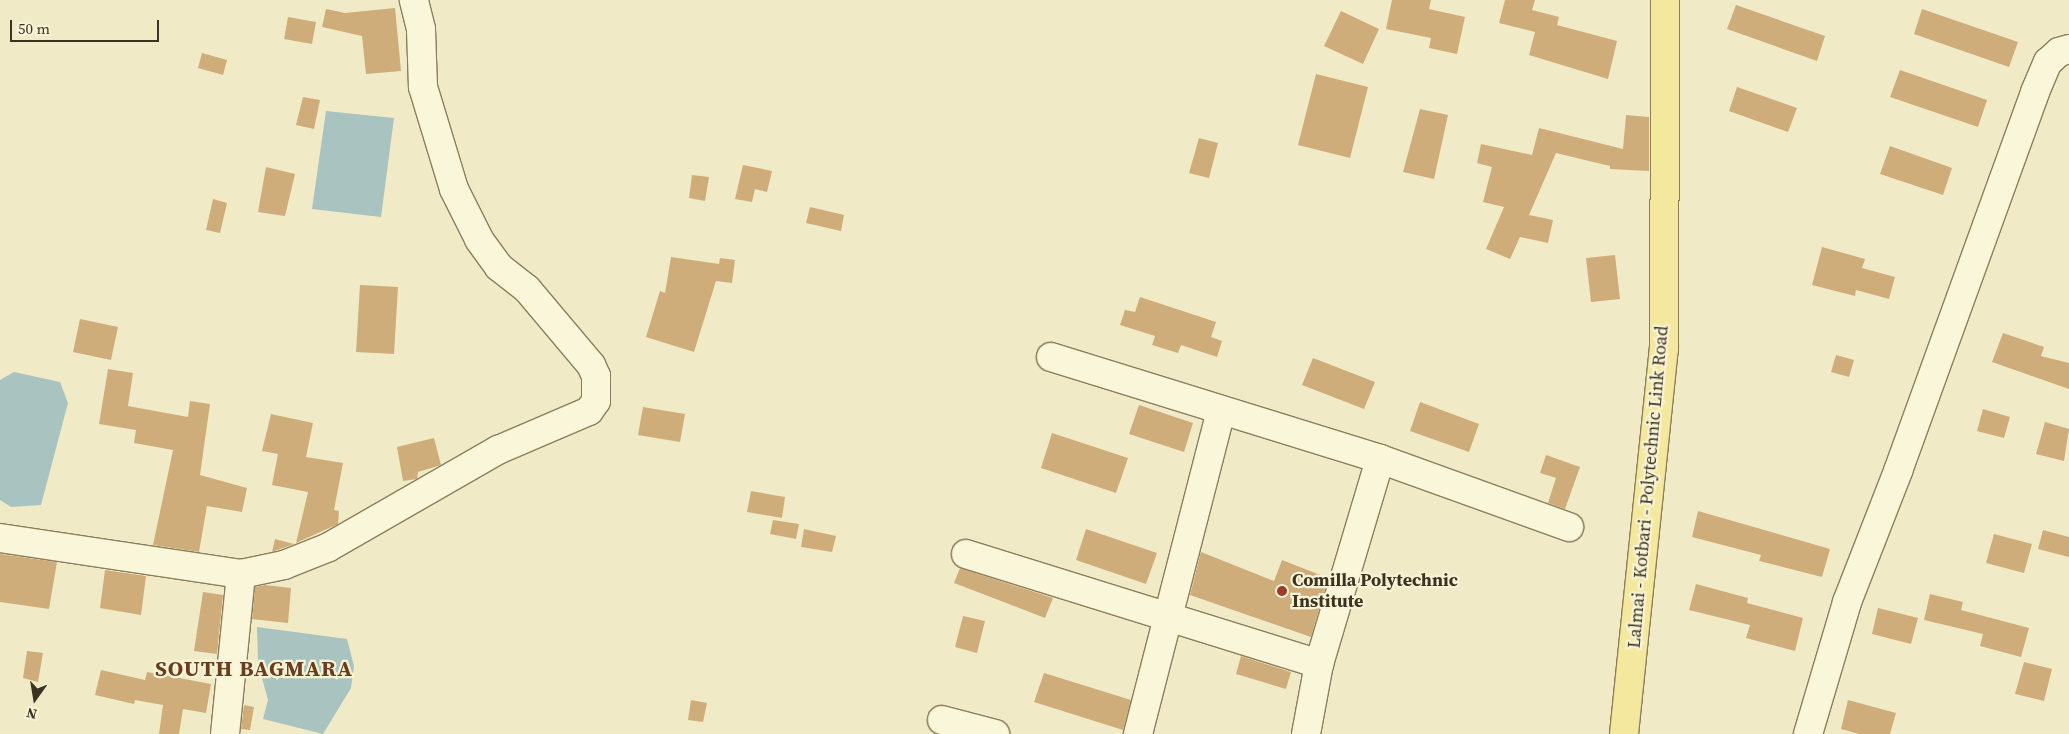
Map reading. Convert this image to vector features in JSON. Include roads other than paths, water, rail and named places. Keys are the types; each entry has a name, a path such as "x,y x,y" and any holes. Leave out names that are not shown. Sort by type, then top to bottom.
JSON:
{"main road":[{"name":"Lalmai - Kotbari - Polytechnic Link Road","path":"1624,734 1664,350 1665,0"}],"street":[{"path":"0,538 241,574 284,565 329,547 498,450 589,411 596,401 596,376 591,365 527,289 499,267 478,239 454,189 423,87 421,30 414,0"},
{"path":"1808,734 1847,602 1898,472 2035,92 2048,62 2059,52 2069,49"},
{"path":"1051,357 1380,459 1569,527"},
{"path":"1138,734 1221,410"},
{"path":"1306,734 1319,664 1380,459"},
{"path":"966,554 1319,664"},
{"path":"225,734 241,574"},
{"path":"942,720 995,734"}],"water":[{"path":"326,111 394,118 381,217 312,209"},
{"path":"14,372 60,382 68,403 41,505 11,507 0,500 0,380"},
{"path":"257,627 347,639 354,666 351,688 323,734 263,719 268,700 258,663"}],"place":[{"name":"Comilla Polytechnic Institute","path":"1282,591"}],"district":[{"name":"SOUTH BAGMARA","path":"254,669"}]}
